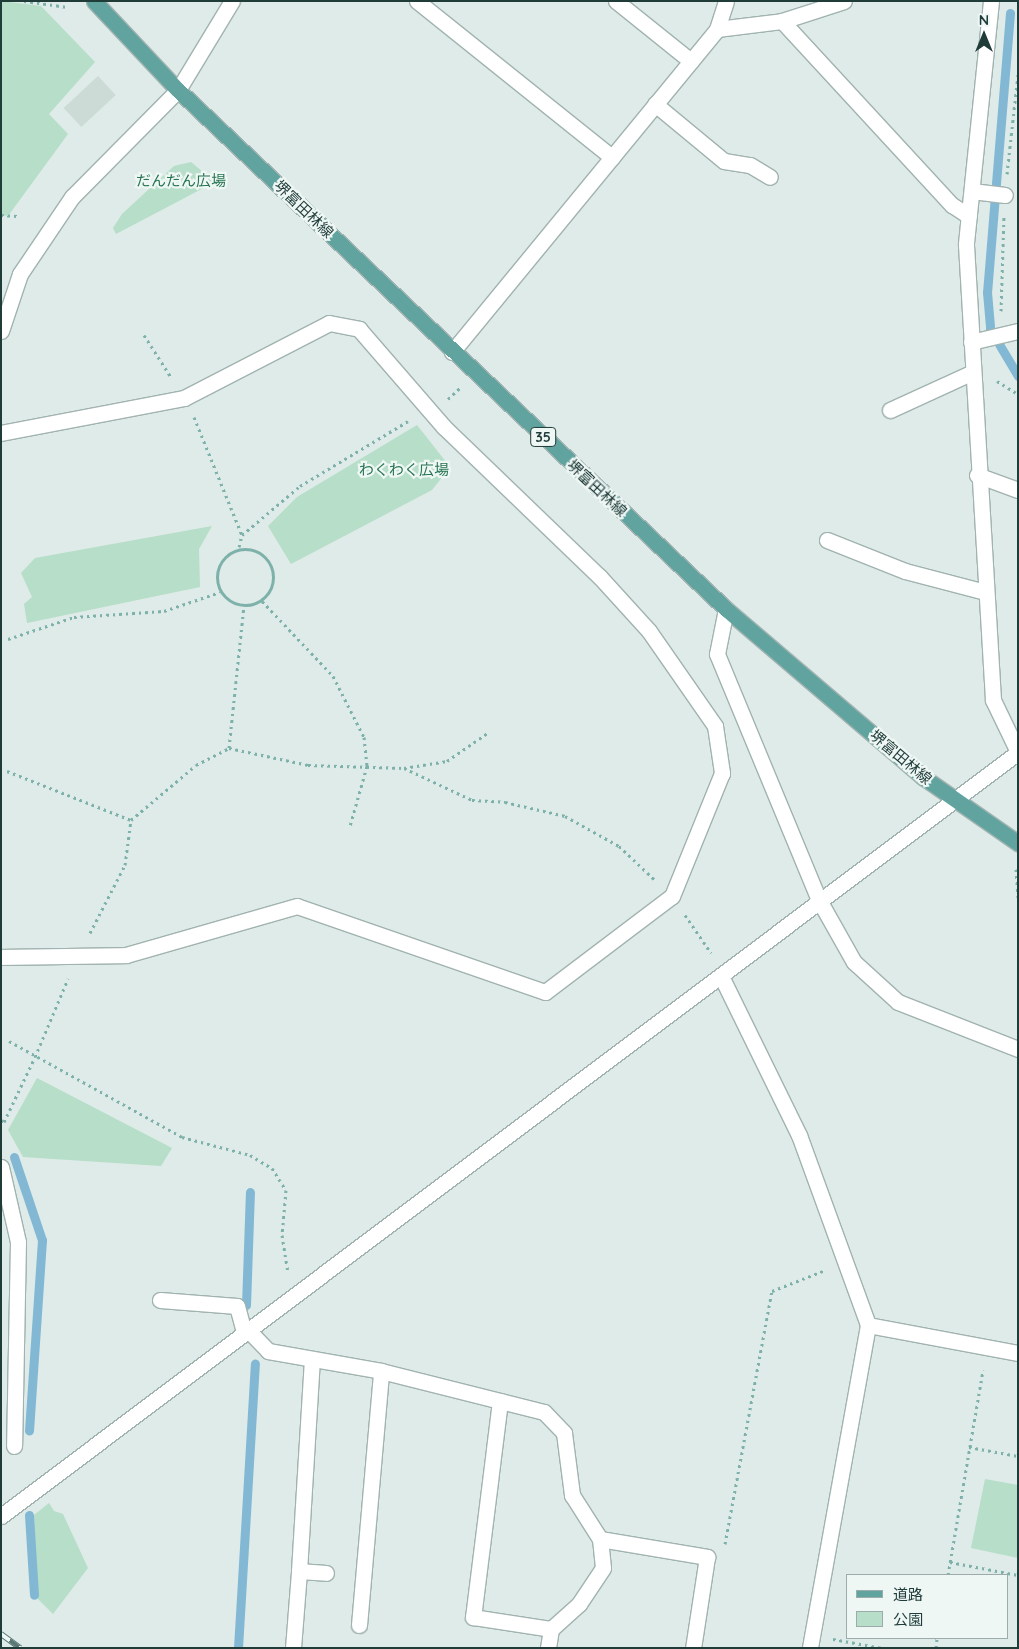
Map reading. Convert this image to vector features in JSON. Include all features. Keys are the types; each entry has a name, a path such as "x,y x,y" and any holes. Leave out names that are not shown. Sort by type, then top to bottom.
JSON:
{"main road":[{"name":"堺富田林線","path":"94,1 178,90 452,352 726,609 953,798 1018,843"}],"street":[{"path":"1,331 20,274 72,197 178,90 232,1"},
{"path":"417,1 612,157"},
{"path":"616,1 691,61"},
{"path":"452,352 717,29 726,1"},
{"path":"717,29 782,21 844,1"},
{"path":"1,1516 246,1331 722,978 819,900 953,798 1018,752 993,700 976,475 973,372 977,340 969,216 992,1"},
{"path":"782,21 952,205 969,216"},
{"path":"655,104 724,161 750,165 770,177"},
{"path":"972,191 1005,195"},
{"path":"1,433 184,398 329,324 359,329 428,408 649,631 715,726 722,773 672,896 545,992 297,906 126,955 1,957"},
{"path":"977,340 1018,331"},
{"path":"890,410 973,372"},
{"path":"976,475 1018,490"},
{"path":"826,540 905,571 985,592"},
{"path":"726,609 717,654 819,900 854,962 874,986 898,1002 1018,1049"},
{"path":"722,978 799,1135 868,1325 811,1642"},
{"path":"1,1167 18,1242 14,1446"},
{"path":"160,1300 237,1306 246,1331 268,1351 381,1372 544,1412 564,1433 572,1495 600,1539 603,1568 579,1604 551,1629 548,1648"},
{"path":"868,1325 1018,1353"},
{"path":"293,1648 312,1359"},
{"path":"359,1625 381,1372"},
{"path":"500,1401 473,1617 551,1629"},
{"path":"600,1539 708,1557 693,1648"},
{"path":"299,1571 326,1573"}],"path":[{"path":"24,1 68,7"},
{"path":"1,215 17,216"},
{"path":"144,336 184,398 242,535"},
{"path":"239,547 261,552 273,567 274,586 262,601 244,606 220,592 216,573 225,556 239,547 242,535 300,486 461,387"},
{"path":"8,639 74,617 164,611 220,592"},
{"path":"262,601 334,676 364,737 366,766 350,826"},
{"path":"229,748 244,606"},
{"path":"7,771 131,820 196,764 229,748 308,764 404,768 447,761 489,732"},
{"path":"404,768 472,800 505,802 565,816 619,846 672,896 709,947 722,978"},
{"path":"1016,870 1018,899"},
{"path":"9,1041 182,1137 250,1155 272,1168 286,1190 282,1235 286,1268 302,1290"},
{"path":"725,1544 772,1290 823,1271"},
{"path":"948,1574 987,1348"},
{"path":"969,1447 1018,1456"},
{"path":"950,1562 1018,1575"},
{"path":"811,1642 882,1648"}],"shaded area":[{"path":"98,76 116,95 81,127 64,108"}],"green space":[{"path":"1,1 41,6 95,62 49,114 68,134 8,216 1,215"},
{"name":"だんだん広場","path":"191,162 215,182 116,234 113,228 122,214 174,166"},
{"name":"わくわく広場","path":"417,425 450,467 432,490 291,564 268,526 297,497"},
{"path":"212,526 199,549 200,587 27,623 24,604 32,597 21,573 35,558"},
{"path":"37,1078 172,1148 161,1166 23,1157 8,1130"},
{"path":"985,1479 1018,1485 1018,1558 971,1548"},
{"path":"49,1503 54,1511 63,1514 88,1568 53,1614 36,1597 34,1515"}],"waterway":[{"path":"1010,13 987,292 990,329 1018,376"},
{"path":"14,1157 42,1240 29,1431"},
{"path":"246,1305 250,1192"},
{"path":"238,1648 255,1364"},
{"path":"29,1515 34,1595"}],"railway":[{"path":"1,1634 20,1648"}]}
